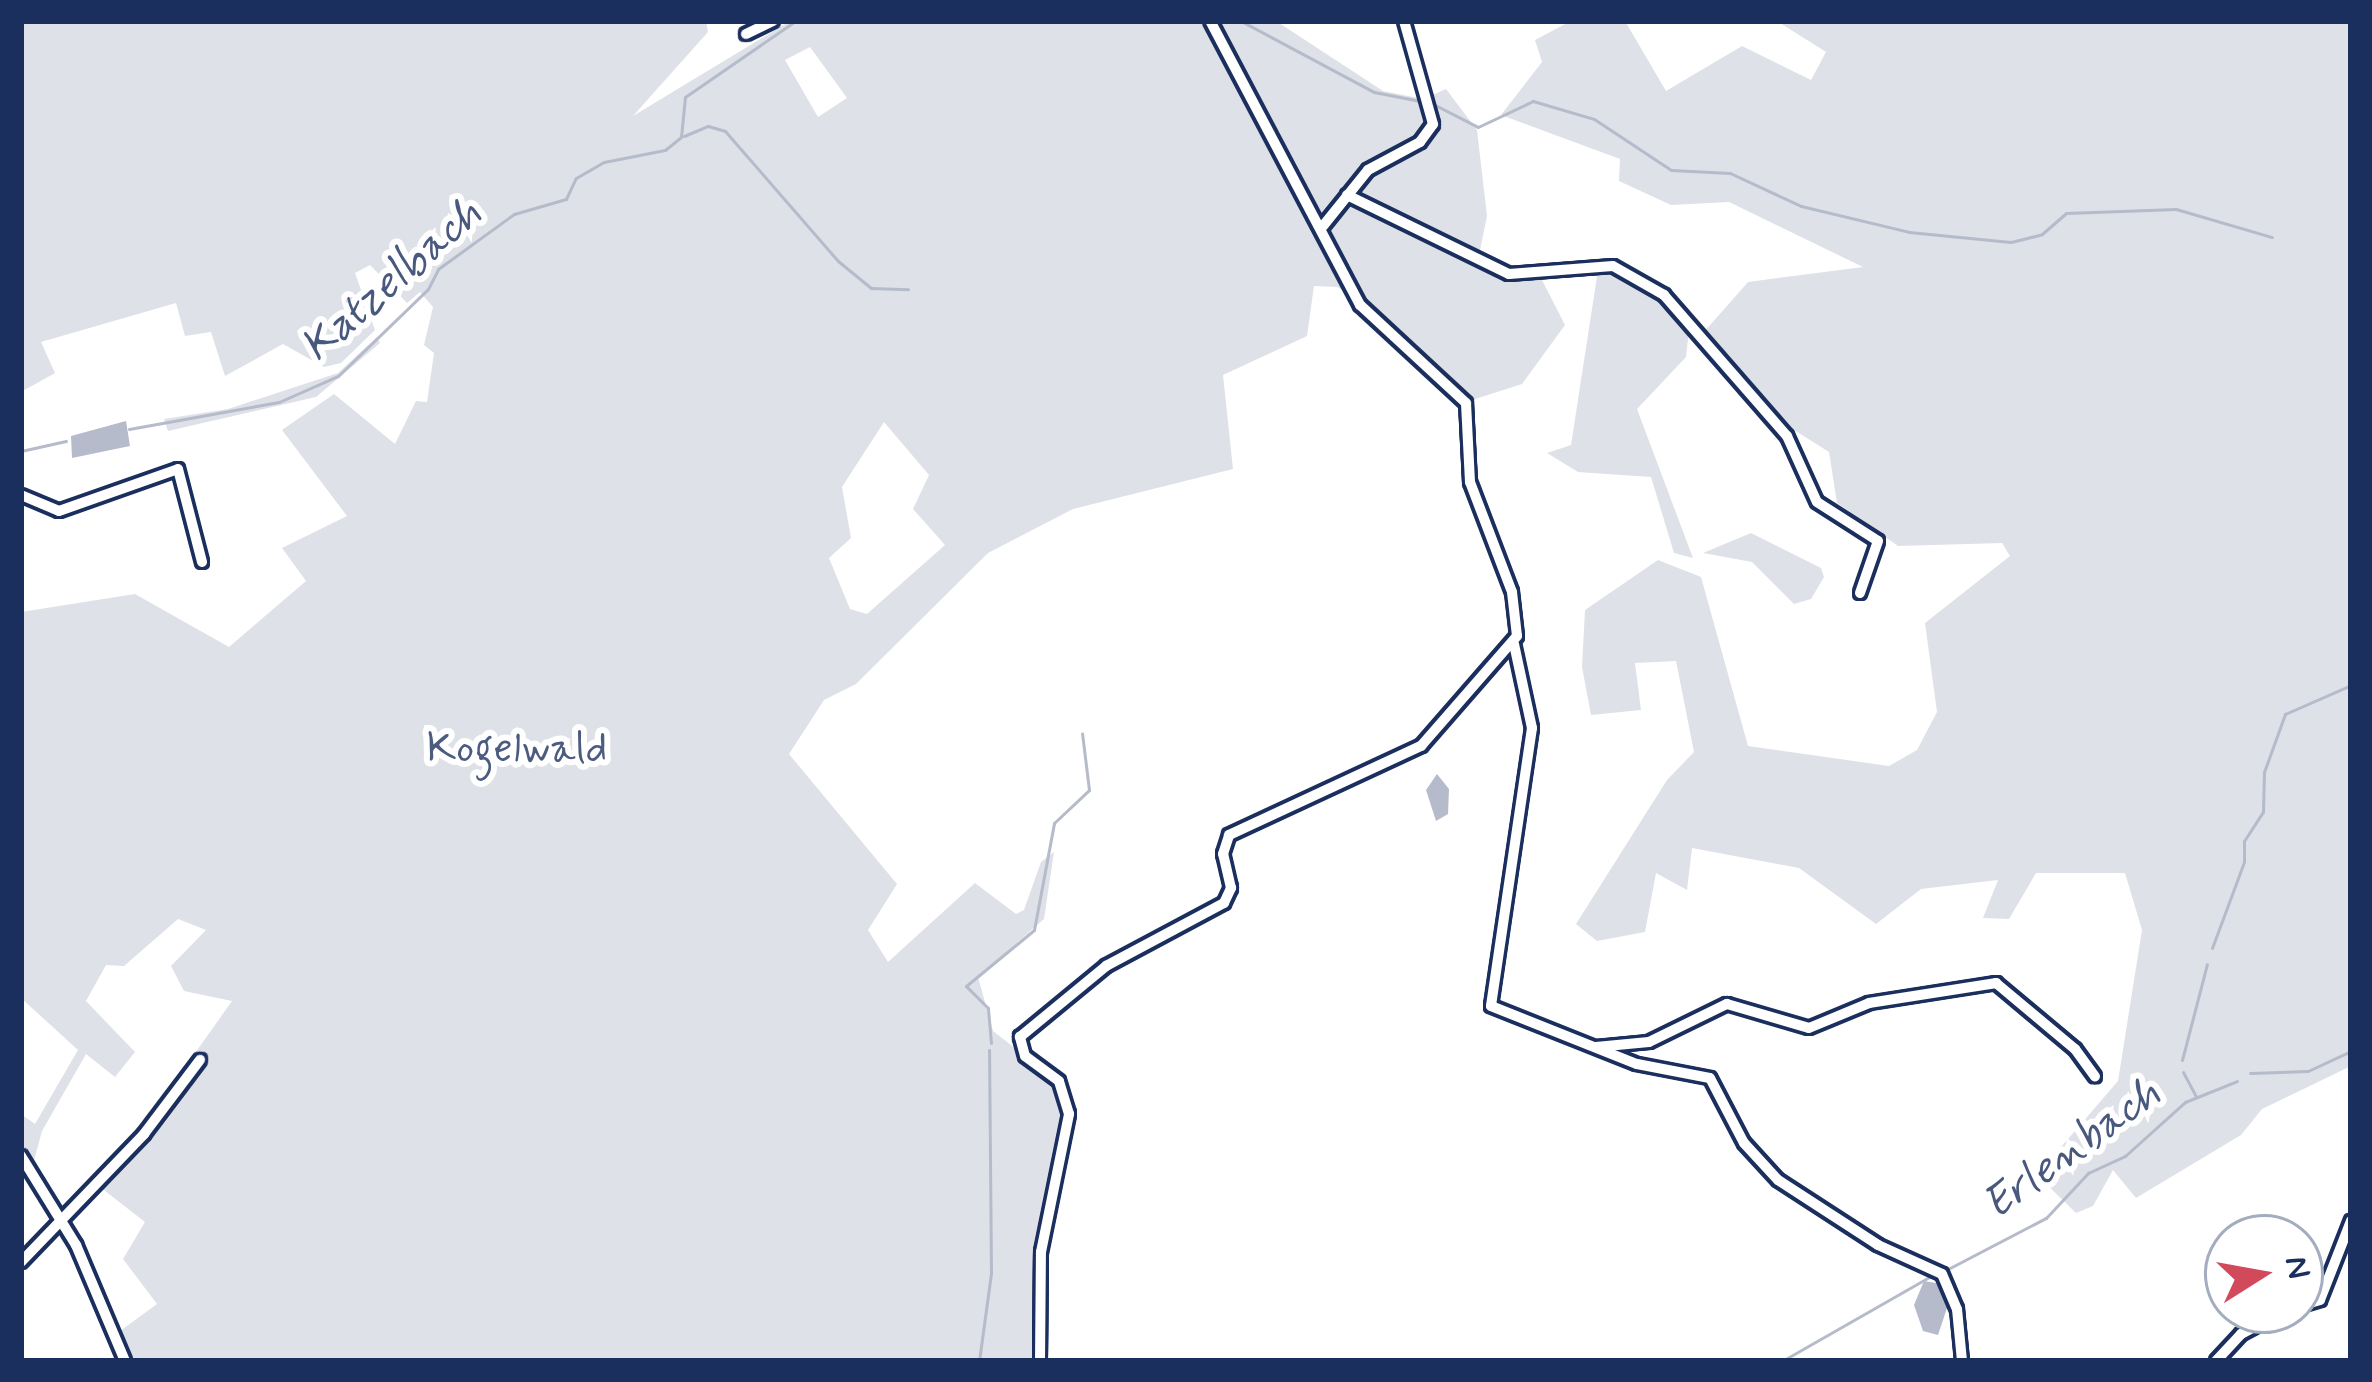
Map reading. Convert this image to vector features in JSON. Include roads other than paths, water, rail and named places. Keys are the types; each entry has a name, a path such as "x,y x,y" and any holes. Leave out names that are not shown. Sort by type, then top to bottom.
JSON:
{"street":[{"path":"746,34 773,21"},
{"path":"1210,21 1367,315 1466,403 1470,482 1515,604 1514,644 1532,728 1489,1000 1503,1015 1637,1064 1710,1078 1744,1143 1778,1180 1878,1245 1934,1266 1952,1294 1962,1361"},
{"path":"1323,226 1368,170 1420,142 1433,124 1404,21"},
{"path":"1348,195 1509,274 1613,266 1664,295 1787,436 1817,502 1878,541 1860,593"},
{"path":"21,495 59,512 178,470 202,562"},
{"path":"1040,1361 1041,1252 1069,1114 1059,1081 1025,1057 1020,1036 1106,965 1224,903 1229,835 1421,746 1514,644"},
{"path":"1596,1047 1649,1042 1726,1004 1809,1028 1869,1003 1996,983 2075,1049 2095,1077"},
{"path":"21,1262 61,1223 200,1060"},
{"path":"21,1156 61,1223 125,1361"},
{"path":"2324,1290 2351,1221"},
{"path":"2216,1361 2241,1334"}],"water":[{"path":"126,421 130,446 72,458 71,436"},
{"path":"1437,774 1449,789 1448,814 1436,821 1426,790"},
{"path":"1924,1281 1936,1283 1948,1305 1938,1335 1923,1331 1914,1305"}],"waterway":[{"name":"Katzelbach","path":"129,429 279,402 338,376 428,289 438,269 514,214 566,199 576,178 604,162 665,150 681,137 685,97 795,21"},
{"path":"1241,21 1374,92 1420,101"},
{"path":"1435,105 1478,127 1533,101 1594,119 1671,170 1730,173 1801,206 1909,232 2011,242 2042,234 2066,213 2176,209 2272,237"},
{"path":"684,136 708,126 725,131 838,261 871,288 908,289"},
{"name":"Katzelbach","path":"21,451 66,441"},
{"path":"2212,948 2244,862 2244,841 2263,812 2264,772 2285,714 2351,685"},
{"path":"991,1043 988,1008 966,986 1034,930 1054,823 1089,790 1082,733"},
{"path":"2182,1060 2207,964"},
{"path":"979,1361 991,1273 989,1050"},
{"name":"Erlenbach","path":"2250,1073 2308,1071 2351,1051"},
{"path":"2183,1072 2196,1096"},
{"name":"Erlenbach","path":"1944,1271 2046,1218 2088,1173 2125,1156 2185,1102 2237,1081"},
{"name":"Erlenbach","path":"1782,1361 1931,1276"}],"park label":[{"name":"Kogelwald","path":"517,750"}]}
